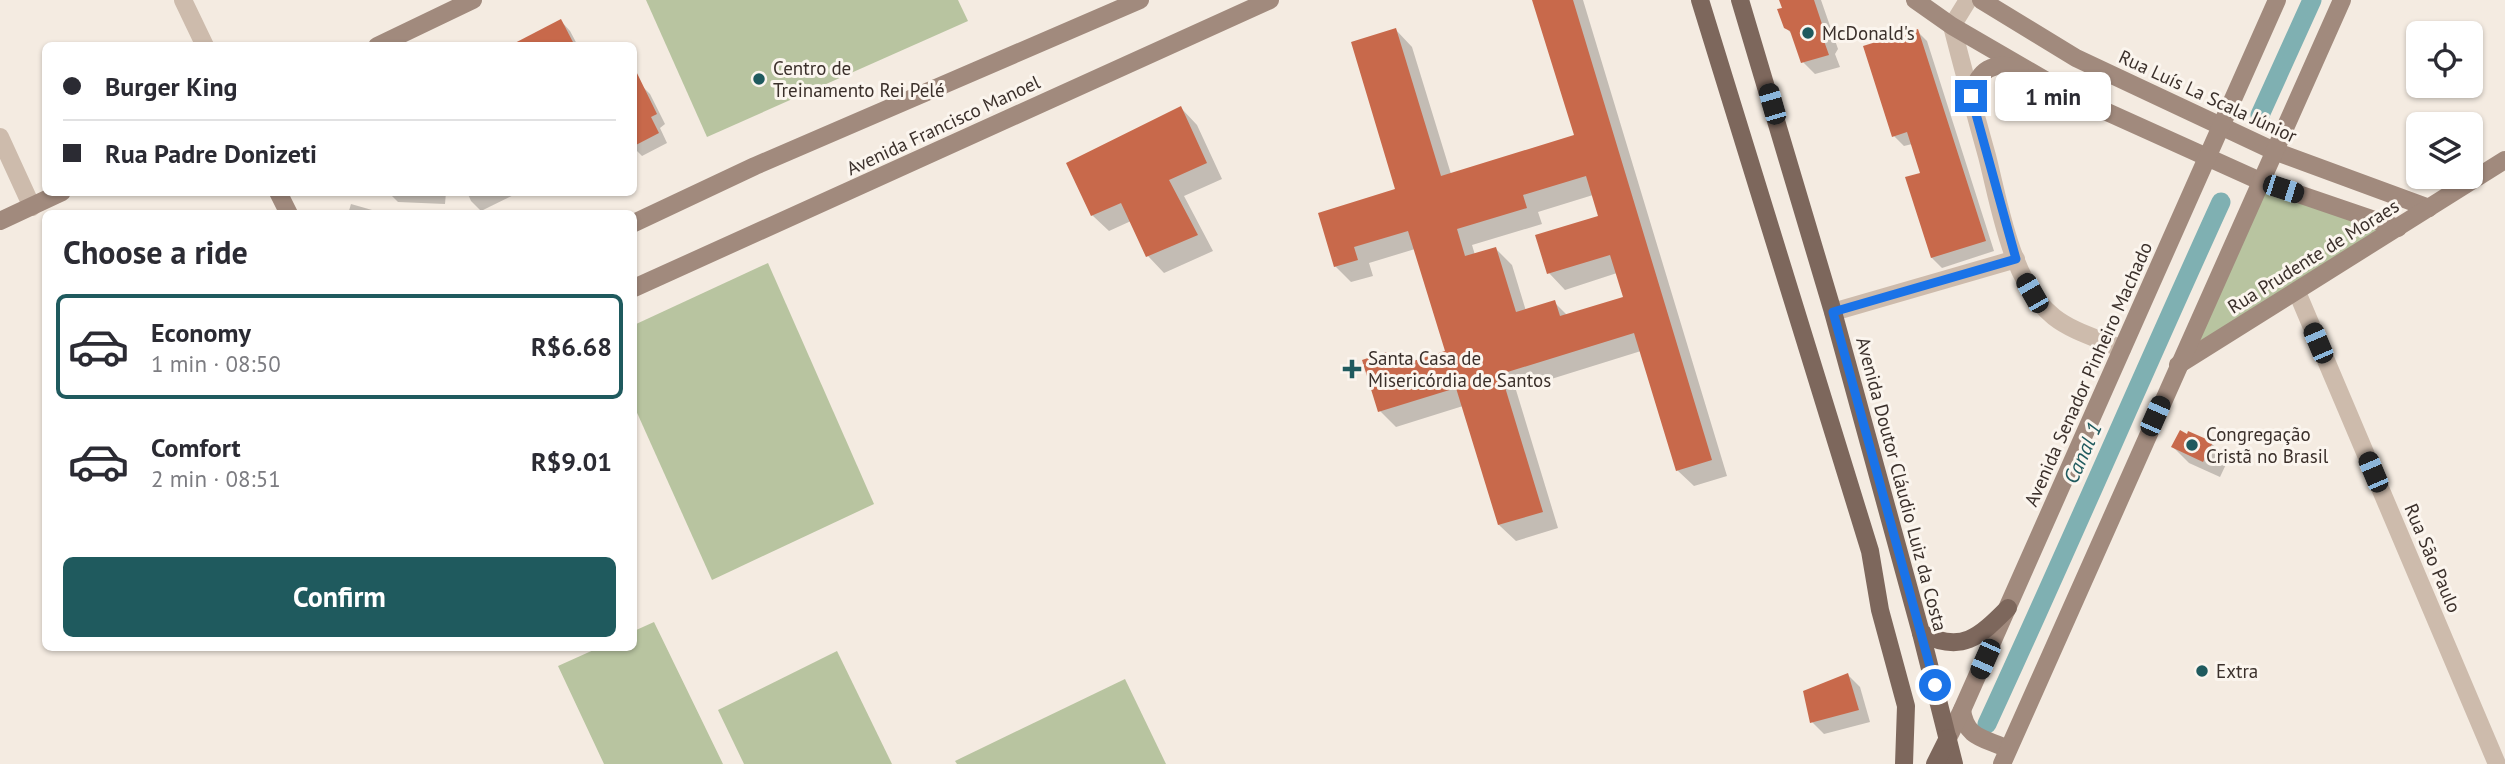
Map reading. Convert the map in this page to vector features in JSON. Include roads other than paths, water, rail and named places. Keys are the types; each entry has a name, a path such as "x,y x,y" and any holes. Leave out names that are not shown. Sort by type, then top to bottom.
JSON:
{"main road":[{"path":"1700,0 1870,551 1880,610 1906,706 1904,764"},
{"name":"Avenida Doutor Cláudio Luiz da Costa","path":"1740,0 1833,312 1922,633 1954,764"},
{"path":"1922,633 1935,640 1964,643 1991,625 2008,608"},
{"name":"Avenida Senador Pinheiro Machado","path":"1935,764 1948,738"}],"street":[{"path":"183,0 203,42"},
{"path":"385,42 473,0"},
{"name":"Avenida Francisco Manoel","path":"637,222 755,166 1140,0"},
{"name":"Avenida Francisco Manoel","path":"637,287 1270,0"},
{"path":"1915,0 1952,26 2076,98 2260,181 2398,228"},
{"path":"1968,0 1952,26 2016,259 2032,293 2054,317 2068,326 2122,349"},
{"name":"Rua Luís La Scala Júnior","path":"1981,0 2076,58 2274,151 2428,208"},
{"name":"Avenida Senador Pinheiro Machado","path":"1948,738 2277,0"},
{"path":"1962,710 1964,723 1970,732 2005,756 2342,0"},
{"path":"1971,96 1978,76 1990,68 2009,66 2028,70"},
{"path":"0,137 32,206"},
{"name":"Rua Prudente de Moraes","path":"2178,365 2505,160"},
{"path":"0,221 53,196"},
{"path":"1833,312 2016,259"},
{"name":"Rua São Paulo","path":"2297,292 2497,764"}],"waterway":[{"name":"Canal 1","path":"2260,115 2312,0"},
{"name":"Canal 1","path":"1987,724 2221,202"}],"place":[{"name":"McDonald's","path":"1808,33"},
{"name":"Centro de Treinamento Rei Pelé","path":"759,79"},
{"name":"Santa Casa de Misericórdia de Santos","path":"1352,369"},
{"name":"Congregação Cristã no Brasil","path":"2192,445"},
{"name":"Extra","path":"2202,671"}]}
